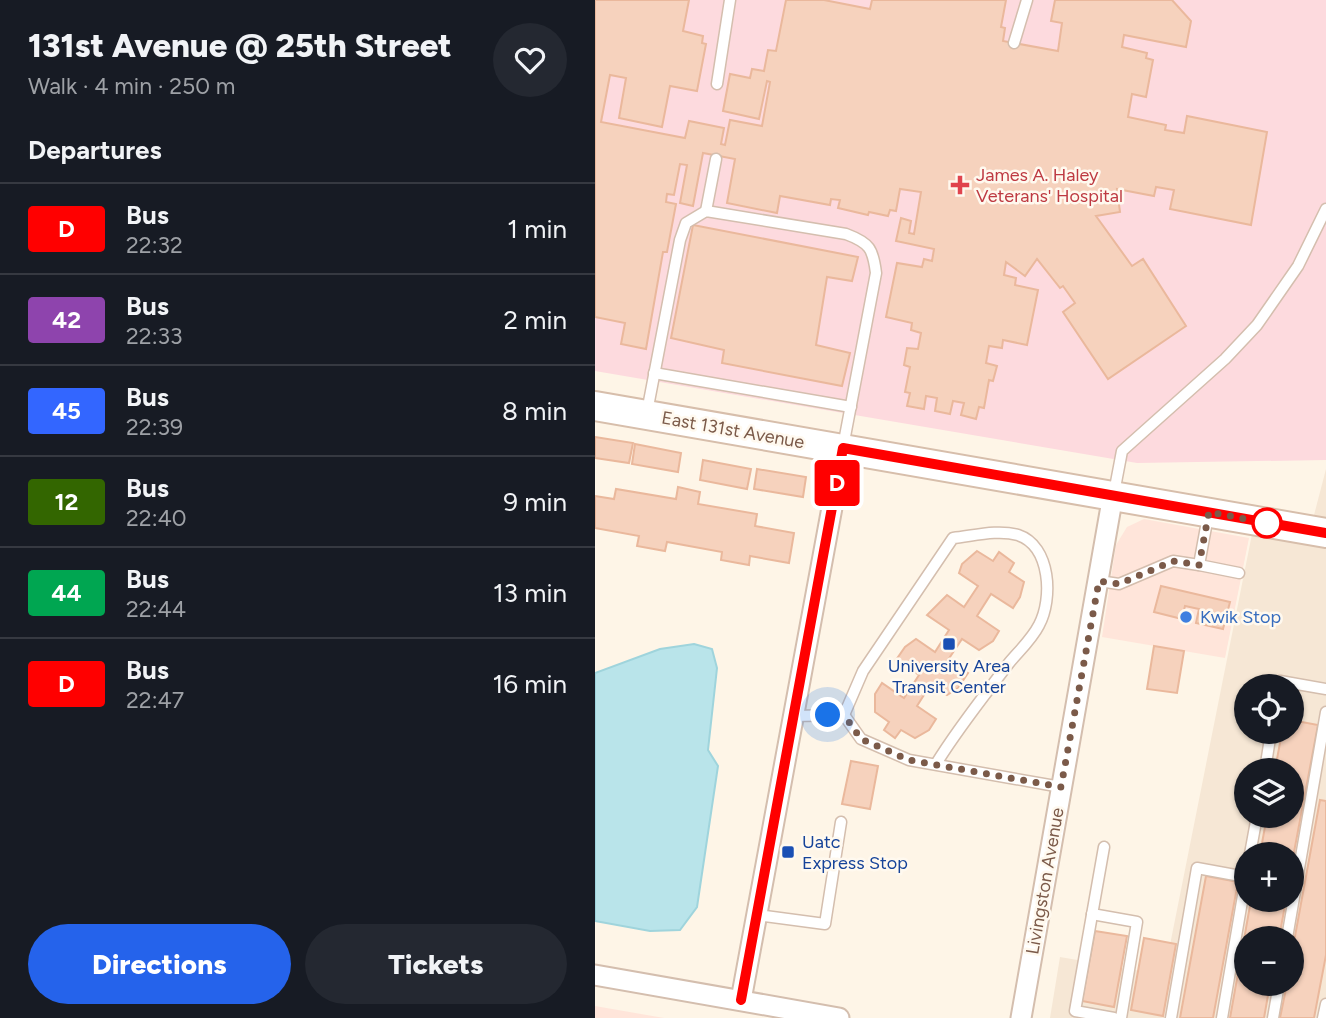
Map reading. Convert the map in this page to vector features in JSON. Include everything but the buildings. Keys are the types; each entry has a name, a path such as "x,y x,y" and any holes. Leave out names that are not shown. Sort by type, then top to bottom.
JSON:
{"street":[{"name":"East 131st Avenue","path":"595,406 1326,533"},
{"path":"741,1000 843,448"},
{"name":"Livingston Avenue","path":"1021,1018 1113,495"},
{"path":"595,975 839,1018"}],"lane":[{"path":"717,85 730,0"},
{"path":"1014,43 1027,0"},
{"path":"706,211 716,159"},
{"path":"1113,495 1122,451 1225,359 1257,325 1298,266 1326,209"},
{"path":"646,415 680,240 686,223 706,211 846,234 862,240 874,253 876,274 843,448"},
{"path":"655,373 851,407"},
{"path":"1199,565 1209,512"},
{"path":"844,715 863,671 953,538 992,533 1017,535 1033,544 1043,561 1048,590 1040,624 954,734 936,764"},
{"path":"1099,581 1119,584 1173,561 1239,573"},
{"path":"1304,685 1326,689"},
{"path":"1289,926 1326,712"},
{"path":"793,716 844,715"},
{"path":"844,715 861,739 909,760 1061,787"},
{"path":"1314,784 1326,787"},
{"path":"757,915 825,924 841,822"},
{"path":"1104,847 1075,1011 1114,1018"},
{"path":"1171,1018 1197,868 1234,875"},
{"path":"1222,1018 1240,912"},
{"path":"1092,914 1137,922 1121,1018"},
{"path":"1273,1018 1277,996"},
{"path":"1324,1018 1326,1004"}],"shaded area":[{"name":"James A. Haley Veterans' Hospital","path":"595,0 1326,0 1326,460 1137,463 595,371"},
{"path":"1326,469 1326,522 1313,519"},
{"path":"1144,519 1249,538 1225,658 1102,637 1116,545 1127,527"},
{"path":"1252,534 1326,548 1326,1018 1050,1018 1060,957 1164,975"},
{"path":"595,1006 664,1018 595,1018"}],"water":[{"path":"694,644 712,649 717,668 708,750 718,766 697,907 680,930 650,931 595,921 595,673 660,649"}],"bus line":[{"name":"D","path":"741,1000 843,448 1326,533"}],"place":[{"name":"James A. Haley Veterans' Hospital","path":"960,185"},
{"name":"Kwik Stop","path":"1186,617"},
{"name":"University Area Transit Center","path":"949,644"},
{"name":"Uatc Express Stop","path":"788,852"}],"route":[{"path":"828,715 844,715 861,739 909,760 1061,787 1099,581 1119,584 1173,561 1199,565 1209,512 1272,524 1267,523"}]}
